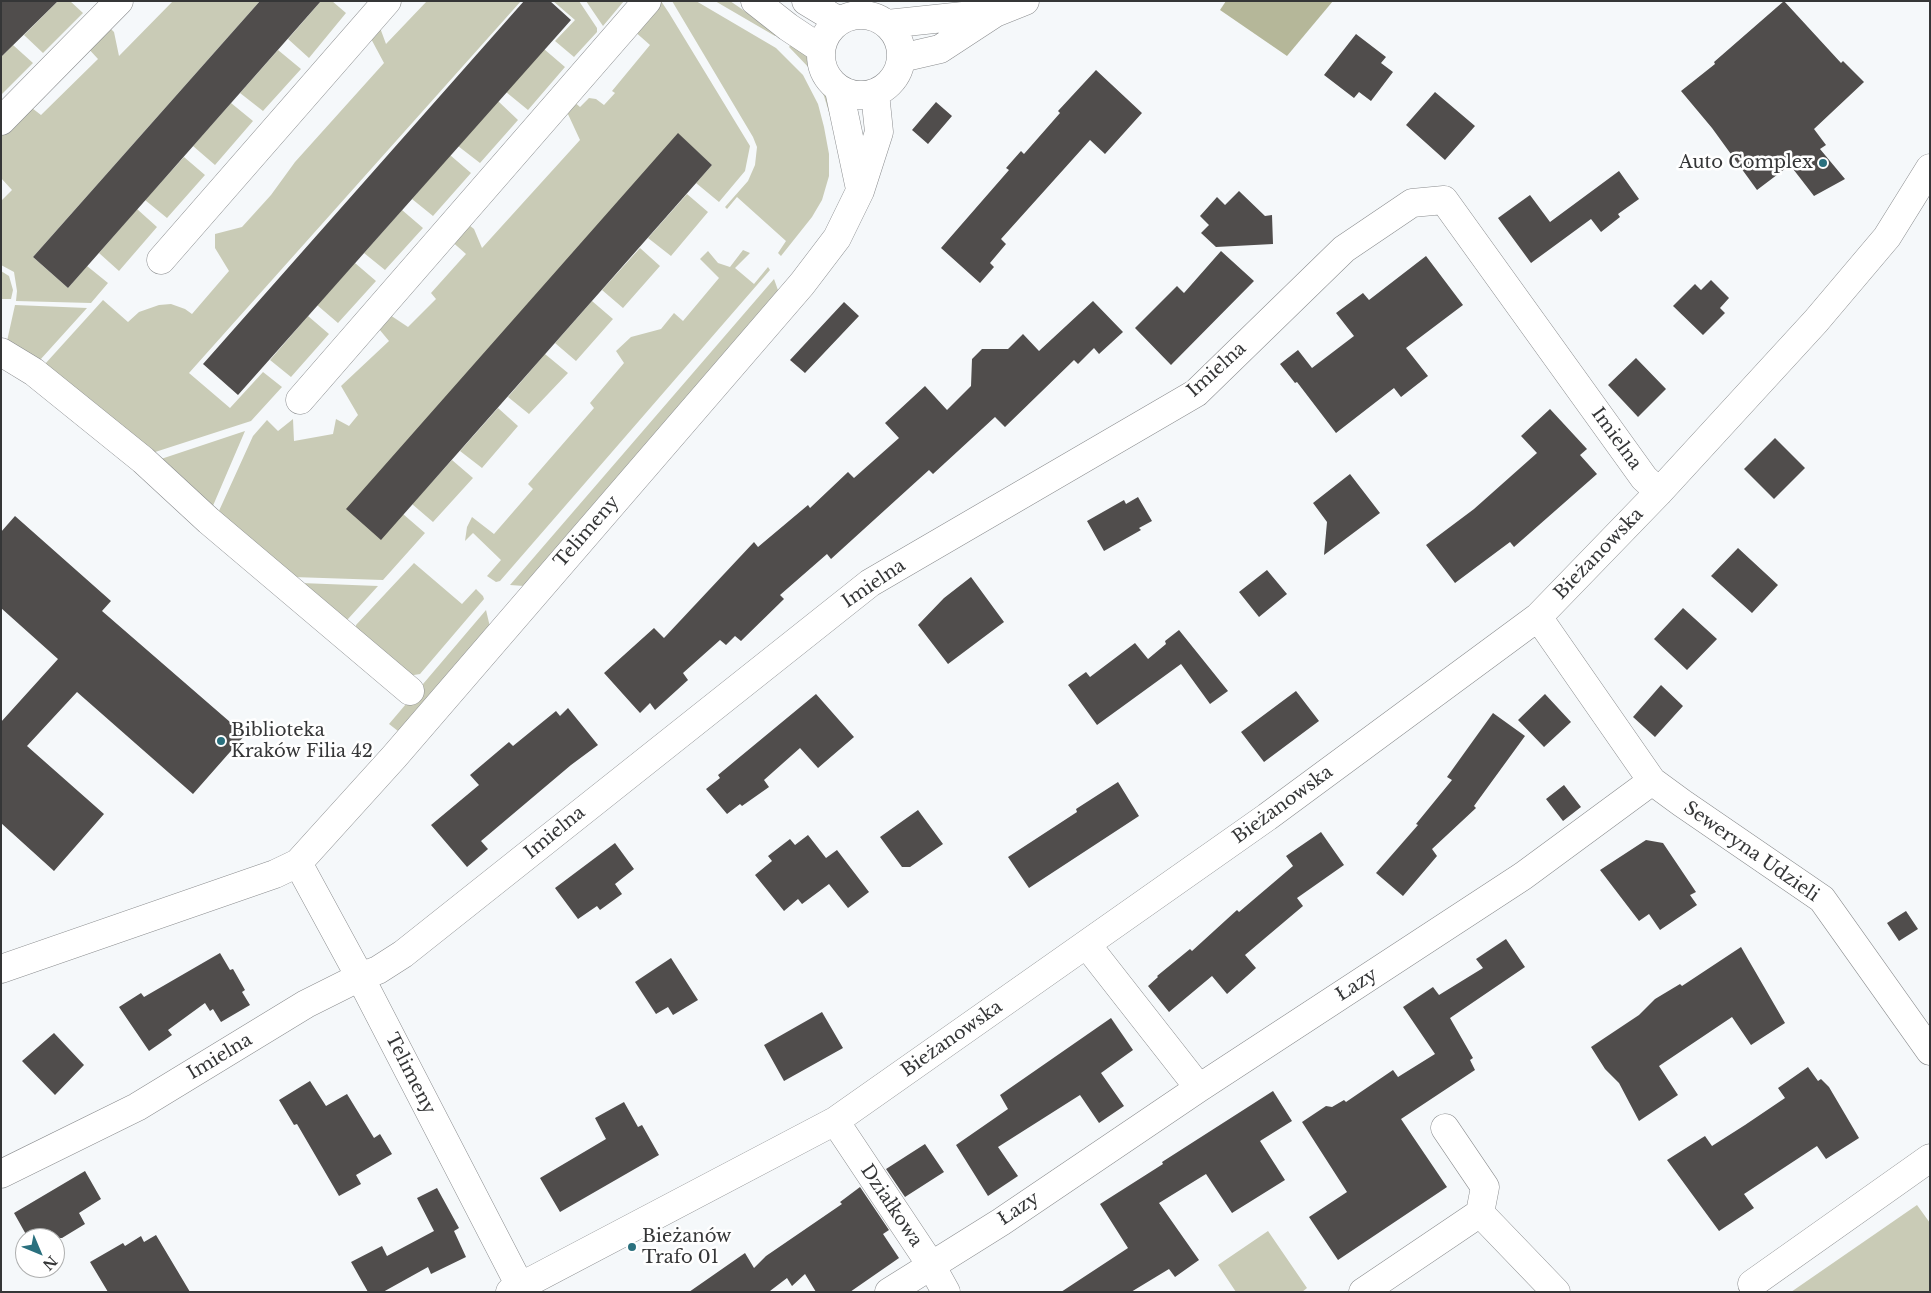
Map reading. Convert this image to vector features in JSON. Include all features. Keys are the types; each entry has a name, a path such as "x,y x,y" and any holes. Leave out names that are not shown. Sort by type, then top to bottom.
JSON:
{"street":[{"path":"1,121 119,1"},
{"path":"162,260 388,1"},
{"path":"300,400 647,1"},
{"path":"755,1 788,27 821,49"},
{"path":"806,1 839,21"},
{"path":"901,58 940,49 995,13 1025,1"},
{"path":"887,24 995,13"},
{"path":"855,15 872,16 887,24 898,39 901,58 897,72 888,85 875,93 857,95 840,90 828,79 822,65 821,49 827,33 839,21 855,15"},
{"path":"840,90 860,190"},
{"name":"Telimeny","path":"1,969 275,874 298,862 394,756 802,284 837,238 860,190 879,132 875,93"},
{"name":"Bieżanowska","path":"515,1289 835,1121 1267,818 1538,617 1659,492 1816,321 1881,245 1930,168"},
{"name":"Imielna","path":"1,1174 137,1107 306,1004 378,970 403,954 870,583 1196,393 1344,249 1412,204 1444,200 1644,478 1659,492"},
{"path":"1,352 34,372 143,460 209,521 410,691"},
{"path":"1538,617 1652,781"},
{"name":"Seweryna Udzieli","path":"1652,781 1822,899 1930,1052"},
{"name":"Łazy","path":"889,1292 1001,1222 1199,1088 1523,876 1652,781"},
{"name":"Telimeny","path":"298,862 360,977 515,1289"},
{"path":"1087,945 1199,1088"},
{"name":"Działkowa","path":"835,1121 931,1265 946,1292"},
{"path":"1363,1292 1480,1213 1485,1187 1445,1128"},
{"path":"1752,1284 1930,1158"},
{"path":"1480,1213 1556,1292"}],"green space":[{"path":"58,1 70,1 83,13 43,53 24,35"},
{"path":"173,1 260,1 33,257 68,288 87,266 108,283 91,303 16,301 17,291 14,272 1,265 1,201 12,190 1,178 1,131 28,105 41,115 98,59 86,46 111,29 114,32 119,56"},
{"path":"321,1 332,1 346,13 309,58 288,39"},
{"path":"427,1 521,1 189,373 230,408 263,372 282,387 251,421 149,454 45,364 103,300 128,322 139,312 159,305 171,304 185,309 192,314 229,271 215,248 215,234 242,227 271,195 295,162 384,63 369,35 379,25 386,44"},
{"path":"553,1 579,1 597,28 597,32 574,57 555,41 575,20"},
{"path":"586,1 624,1 603,26"},
{"path":"661,1 669,13 750,146 745,171 719,202 696,183 712,165 678,134 403,514 425,533 383,580 293,577 218,513 253,436 267,420 278,431 293,419 294,441 333,434 336,419 349,426 358,415 341,386 389,341 374,323 384,311 408,327 436,299 431,293 466,254 449,239 469,225 474,229 482,248 580,140 567,112 572,100 580,107 589,98 596,99 604,105 615,93 612,91 650,45 633,30"},
{"path":"672,1 696,1 776,48 803,75 818,104 829,154 829,176 822,200 812,217 781,256 778,253 786,241 737,197 727,209 725,207 748,181 755,165 757,147 753,137"},
{"path":"715,1 730,1 777,33 775,36"},
{"path":"1226,1 1333,1 1287,56 1220,10"},
{"path":"792,43 807,54 830,96 833,125 824,96 812,71 789,47"},
{"path":"13,45 33,63 1,95 1,57"},
{"path":"544,49 565,67 528,110 506,92"},
{"path":"278,50 301,69 263,111 240,93"},
{"path":"498,101 518,120 480,163 458,146"},
{"path":"231,103 253,121 215,165 193,146"},
{"path":"450,155 471,173 433,216 412,199"},
{"path":"184,157 205,175 167,218 145,200"},
{"path":"687,194 708,212 671,256 648,238"},
{"path":"137,209 157,227 119,271 99,253"},
{"path":"402,210 423,228 385,270 364,253"},
{"path":"640,248 660,266 623,308 602,290"},
{"path":"743,250 750,253 735,268 754,284 768,267 770,270 500,581 496,582 487,576 501,560 473,533 465,541 467,527 472,517 494,534 533,489 528,484 594,408 590,403 624,363 616,351 631,337 661,329 674,313 683,321 719,278 700,259 708,251 718,263 730,267"},
{"path":"355,263 376,281 338,323 317,305"},
{"path":"1,271 9,276 13,290 11,299 1,299"},
{"path":"774,279 779,293 524,586 510,585"},
{"path":"592,301 613,319 576,361 555,343"},
{"path":"15,305 87,308 40,360 7,341"},
{"path":"308,316 329,334 291,377 270,360"},
{"path":"545,354 568,373 529,414 508,397"},
{"path":"498,408 518,426 482,468 460,451"},
{"path":"245,431 212,508 158,460"},
{"path":"452,460 473,478 433,522 412,504"},
{"path":"414,563 462,604 476,589 484,599 420,674 408,676 356,632 356,625"},
{"path":"301,583 378,586 348,619 343,620"},
{"path":"486,610 490,627 398,731 389,724"},
{"path":"1917,1205 1930,1223 1930,1292 1791,1292"},
{"path":"1268,1231 1307,1288 1302,1292 1236,1292 1218,1265"}],"building":[{"path":"1,1 58,1 1,57"},
{"path":"260,1 321,1 68,288 33,257"},
{"path":"524,1 550,1 571,20 238,395 203,364"},
{"path":"1784,1 1841,63 1843,61 1864,82 1814,129 1826,145 1820,149 1845,179 1814,196 1790,165 1757,190 1712,128 1681,91 1715,64 1714,62"},
{"path":"1356,34 1386,57 1381,63 1393,72 1371,101 1359,92 1354,98 1324,75"},
{"path":"1096,70 1142,113 1105,154 1090,140 1001,239 1006,244 990,263 994,267 980,283 941,248 1009,170 1006,168 1021,151 1024,154 1060,113 1058,111"},
{"path":"1435,92 1475,126 1445,160 1406,125"},
{"path":"936,102 952,116 928,144 912,130"},
{"path":"678,133 712,165 381,540 346,509"},
{"path":"1619,171 1639,199 1618,214 1620,217 1601,232 1591,219 1531,263 1498,218 1530,195 1550,222"},
{"path":"1239,191 1265,216 1272,215 1273,244 1216,247 1201,233 1209,225 1200,216 1217,197 1225,205"},
{"path":"1221,251 1254,281 1171,365 1135,328 1177,286 1184,293"},
{"path":"1426,256 1463,305 1406,348 1428,376 1401,397 1394,388 1336,433 1297,382 1295,383 1280,364 1298,350 1312,368 1354,336 1336,313 1363,293 1369,300"},
{"path":"1711,280 1729,298 1720,308 1725,313 1703,335 1673,306 1695,284 1701,290"},
{"path":"1093,301 1123,332 1099,354 1094,348 1078,364 1074,360 1005,427 995,417 933,474 929,470 831,559 827,554 780,595 784,599 741,641 735,636 726,645 720,640 683,673 688,680 655,710 650,703 640,713 604,673 654,628 664,638 754,542 758,547 808,505 810,508 848,472 854,478 899,438 885,423 925,386 947,410 971,386 972,359 982,349 1008,349 1023,334 1039,351"},
{"path":"844,302 859,316 805,373 790,360"},
{"path":"1636,358 1666,389 1638,417 1608,385"},
{"path":"1550,409 1587,449 1580,455 1597,474 1514,547 1510,542 1455,583 1426,545 1474,509 1537,453 1521,436"},
{"path":"1775,438 1805,468 1774,499 1744,469"},
{"path":"1350,474 1380,513 1324,555 1327,522 1313,503"},
{"path":"1138,497 1152,521 1139,528 1141,530 1104,551 1087,521 1124,500 1126,504"},
{"path":"15,516 111,601 102,611 245,735 193,794 77,692 27,746 104,814 54,871 1,823 1,722 58,659 1,608 1,532"},
{"path":"1738,548 1778,585 1752,613 1711,576"},
{"path":"1267,570 1287,594 1259,617 1239,592"},
{"path":"971,577 1004,622 948,664 918,625 944,598"},
{"path":"1683,608 1717,639 1687,670 1654,639"},
{"path":"1179,630 1228,691 1210,704 1181,664 1097,725 1068,685 1086,672 1090,677 1135,643 1148,659 1166,644 1165,641"},
{"path":"1661,685 1683,706 1655,737 1633,717"},
{"path":"1296,691 1319,721 1264,762 1241,732"},
{"path":"816,694 854,737 818,768 800,748 764,780 769,787 727,814 706,789 720,778 718,775"},
{"path":"1545,694 1571,722 1544,747 1518,720"},
{"path":"568,708 598,745 571,765 481,841 488,849 467,867 431,825 479,785 470,775 509,742 513,746 556,711 560,716"},
{"path":"1493,713 1525,736 1474,806 1476,808 1432,849 1437,856 1403,896 1376,873 1418,825 1416,824 1452,780 1447,777"},
{"path":"1118,782 1139,816 1029,888 1008,857 1077,812 1076,809"},
{"path":"1564,785 1581,807 1563,821 1546,799"},
{"path":"918,810 943,844 910,867 902,867 880,837"},
{"path":"1321,832 1344,865 1297,898 1303,906 1245,955 1256,968 1227,994 1212,976 1169,1012 1148,986 1157,976 1190,949 1192,951 1237,910 1239,912 1293,866 1286,856"},
{"path":"808,835 826,858 837,850 869,892 848,908 829,884 802,904 798,899 784,911 755,875 772,861 768,856 790,839 795,845"},
{"path":"1646,840 1663,843 1696,892 1690,895 1697,905 1660,930 1649,914 1639,921 1600,870"},
{"path":"615,843 634,869 615,884 622,894 600,910 597,906 578,919 555,888"},
{"path":"1906,911 1918,929 1899,941 1887,923"},
{"path":"1506,939 1525,967 1450,1018 1473,1058 1470,1060 1475,1070 1401,1119 1447,1187 1338,1260 1309,1217 1347,1192 1302,1122 1326,1106 1332,1107 1344,1100 1346,1102 1393,1070 1398,1077 1435,1054 1403,1007 1433,987 1439,995 1483,968 1476,959"},
{"path":"1741,947 1785,1023 1751,1045 1732,1017 1659,1066 1678,1095 1639,1121 1619,1083 1605,1069 1591,1047 1639,1015 1655,999 1680,984 1682,986"},
{"path":"220,953 230,970 233,969 245,990 242,992 250,1005 221,1022 213,1009 210,1011 205,1003 168,1030 172,1035 149,1051 119,1007 141,993 144,997"},
{"path":"671,958 698,1000 673,1015 668,1007 656,1014 635,982"},
{"path":"822,1012 843,1048 784,1081 764,1045"},
{"path":"1111,1018 1133,1050 1101,1073 1124,1106 1099,1123 1080,1095 998,1147 1018,1176 988,1196 956,1145 1008,1109 1000,1095"},
{"path":"54,1033 84,1065 55,1095 22,1061"},
{"path":"1808,1067 1818,1081 1821,1079 1829,1087 1859,1138 1826,1159 1817,1146 1744,1194 1754,1208 1719,1231 1667,1160 1705,1136 1712,1146 1745,1125 1785,1098 1778,1088"},
{"path":"310,1081 326,1106 347,1094 374,1138 380,1134 392,1154 356,1175 361,1184 339,1196 297,1124 294,1125 279,1100"},
{"path":"1273,1091 1292,1121 1260,1141 1285,1180 1232,1213 1206,1174 1159,1203 1199,1260 1175,1277 1169,1269 1131,1292 1061,1292 1128,1248 1100,1204"},
{"path":"624,1102 638,1127 642,1125 659,1155 560,1212 540,1178 606,1139 595,1118"},
{"path":"925,1144 944,1172 905,1197 886,1169"},
{"path":"85,1171 101,1199 79,1213 85,1224 65,1236 65,1228 22,1228 14,1213"},
{"path":"860,1187 889,1230 883,1234 899,1258 850,1292 816,1292 805,1274 792,1286 787,1278 771,1292 689,1292 745,1253 754,1268 766,1256 842,1204 840,1202"},
{"path":"437,1188 459,1228 454,1231 466,1257 431,1274 428,1267 383,1292 368,1292 351,1262 382,1246 387,1256 434,1231 417,1198"},
{"path":"156,1235 190,1292 108,1292 90,1262 123,1243 125,1246 141,1236 144,1242"}],"place":[{"name":"Auto Complex","path":"1823,163"},
{"name":"Biblioteka Kraków Filia 42","path":"221,741"},
{"name":"Bieżanów Trafo 01","path":"632,1247"}]}
